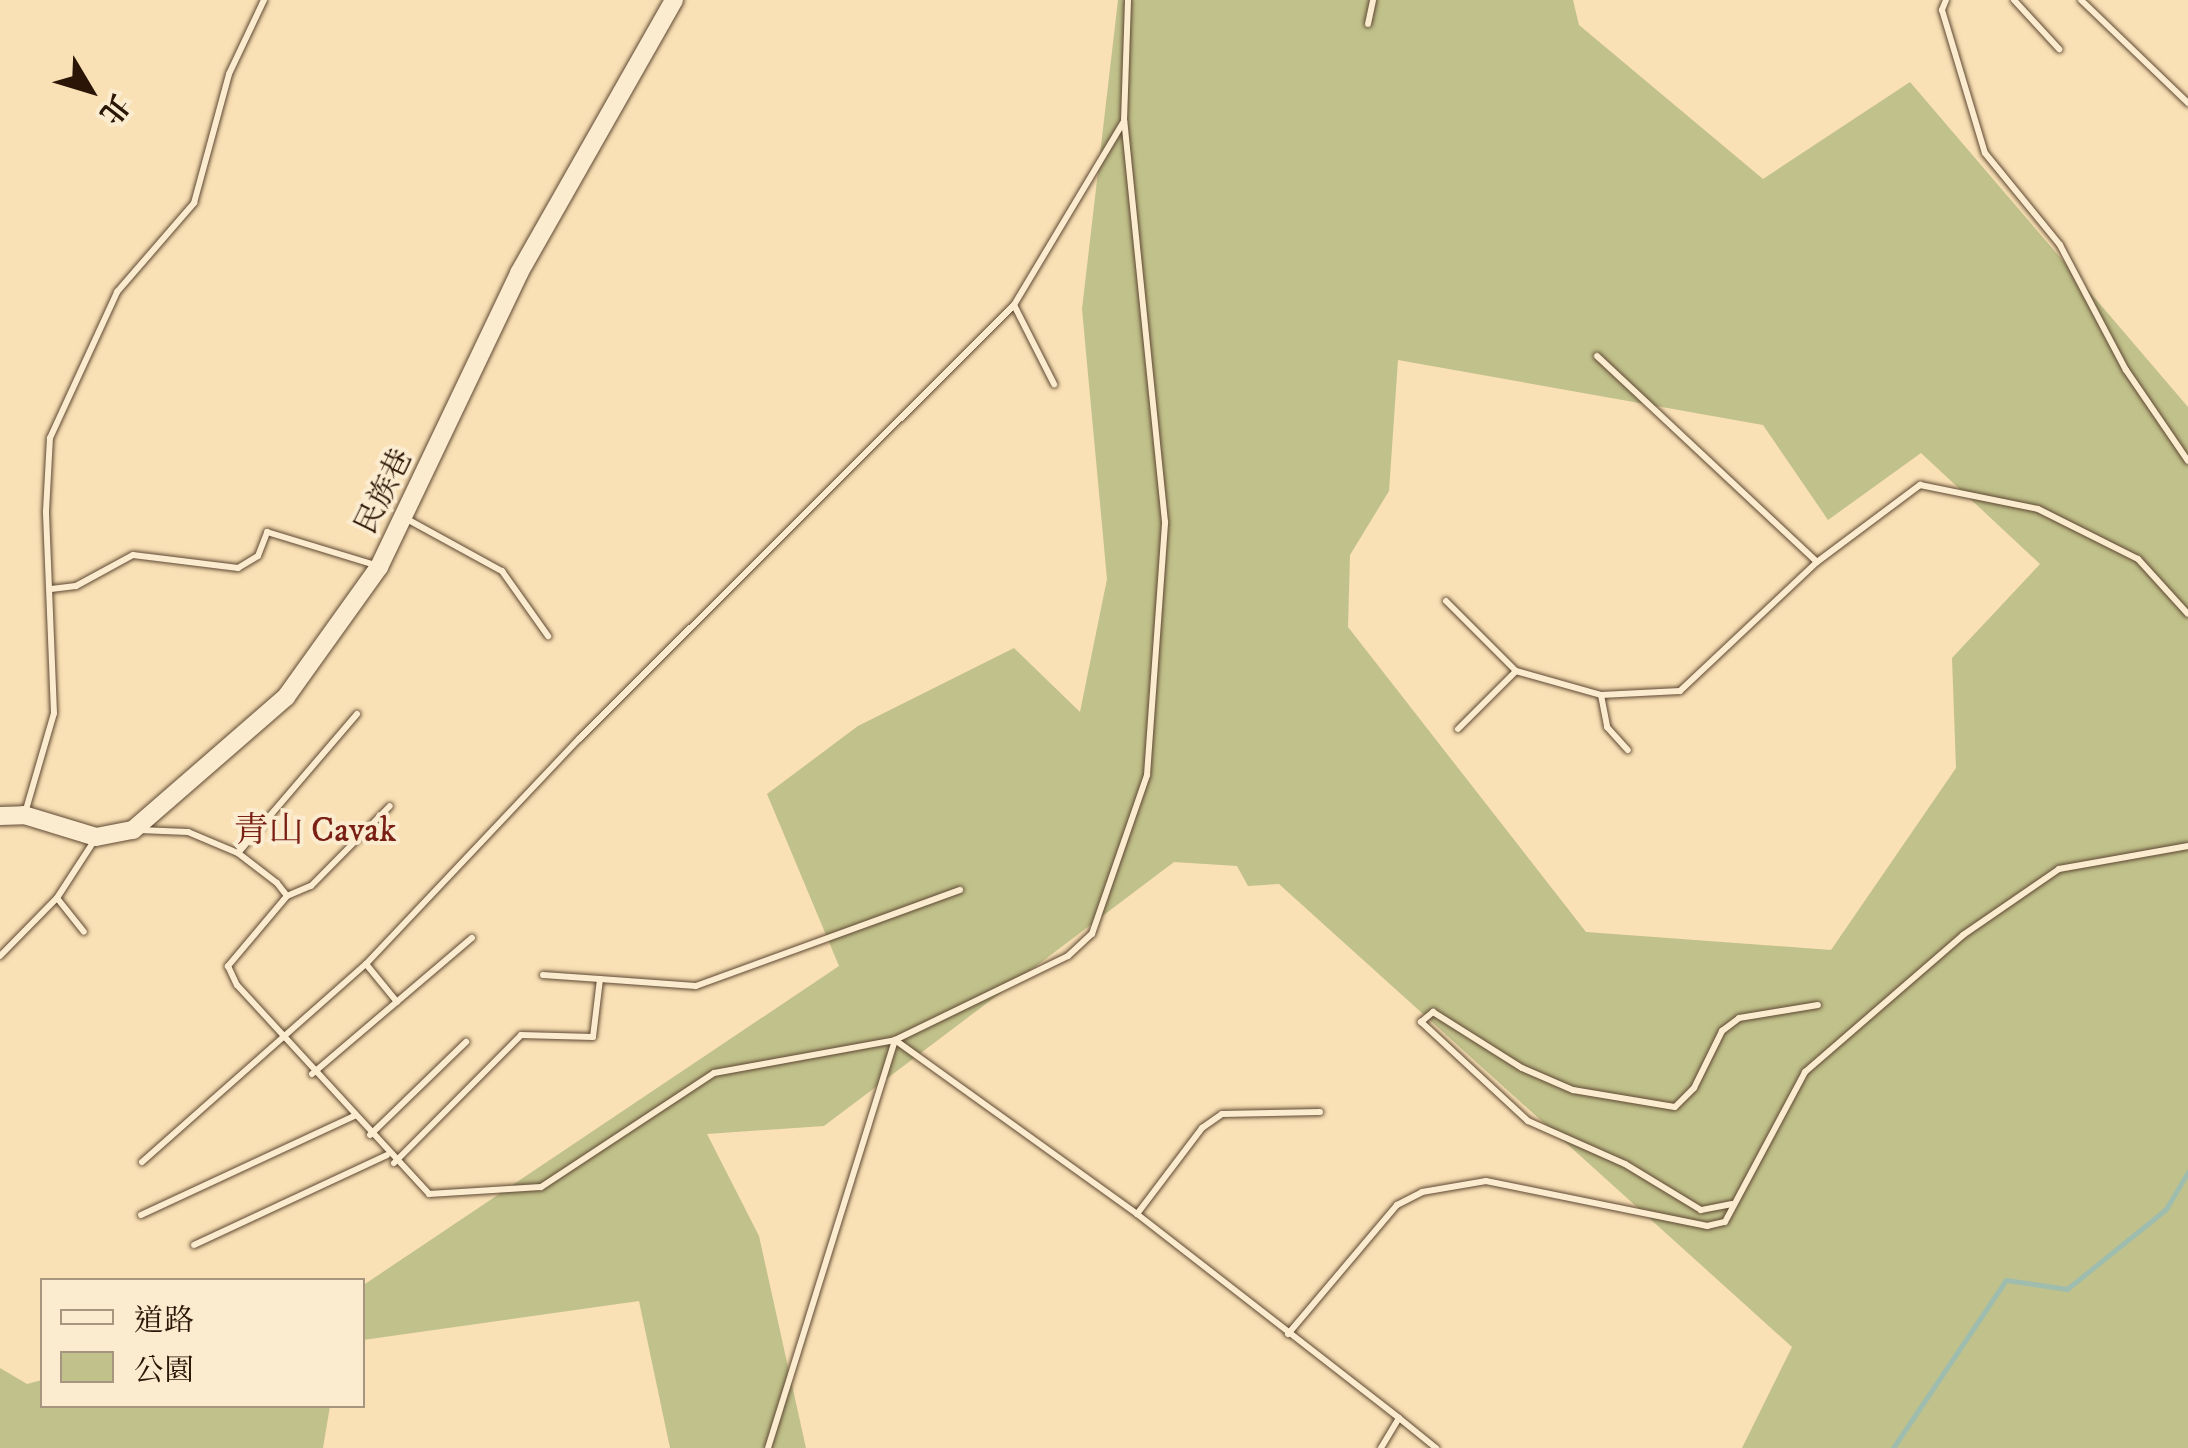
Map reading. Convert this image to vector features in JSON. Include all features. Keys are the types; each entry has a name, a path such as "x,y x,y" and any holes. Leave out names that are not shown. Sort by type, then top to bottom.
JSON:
{"street":[{"name":"民族巷","path":"0,816 24,815 96,837 132,830 286,698 379,567 518,273 674,0"}],"lane":[{"path":"24,815 54,713 50,438 117,292 194,203 230,74 264,0"},
{"path":"390,806 311,886 287,896 228,966 312,1074 428,1194 541,1187 714,1073 895,1040 1068,956 1092,934 1147,775 1165,522 1124,121 1128,0"},
{"path":"1368,24 1373,0"},
{"path":"1946,0 1942,10 1985,153 2060,245 2126,370 2188,461"},
{"path":"2014,0 2059,48"},
{"path":"2081,0 2188,103"},
{"path":"142,1162 366,964 580,738 1014,305 1124,121"},
{"path":"1014,305 1054,384"},
{"path":"1597,356 1817,562"},
{"path":"1446,602 1516,671 1601,695 1680,691 1817,562 1920,485 2038,509 2138,559 2188,614"},
{"path":"404,517 502,570 548,636"},
{"path":"51,589 76,586 133,555 238,568 258,556 267,532 379,567"},
{"path":"1458,729 1516,671"},
{"path":"1601,695 1607,728 1628,750"},
{"path":"238,853 358,714"},
{"path":"132,830 188,832 238,853 287,896"},
{"path":"0,956 56,898 96,837"},
{"path":"1288,1334 1397,1204 1422,1192 1486,1181 1707,1226 1725,1222 1805,1072 1963,935 2059,869 2188,846"},
{"path":"544,975 696,986 960,890"},
{"path":"56,898 84,932"},
{"path":"312,1074 472,938"},
{"path":"366,964 397,1002"},
{"path":"394,1163 521,1036 593,1037 600,979"},
{"path":"1734,1204 1700,1210 1625,1164 1528,1121 1422,1022 1433,1012 1522,1068 1574,1090 1675,1107 1694,1088 1722,1031 1739,1018 1818,1005"},
{"path":"895,1040 1137,1214 1436,1448"},
{"path":"768,1448 895,1040"},
{"path":"370,1135 466,1042"},
{"path":"1137,1214 1202,1128 1222,1114 1320,1112"},
{"path":"141,1214 354,1116"},
{"path":"194,1244 387,1155"},
{"path":"1381,1448 1399,1418"}],"green space":[{"path":"1118,0 1573,0 1579,25 1763,179 1910,82 2188,407 2188,1448 1742,1448 1792,1347 1279,884 1248,886 1237,866 1174,862 824,1126 707,1134 759,1236 806,1448 670,1448 639,1301 365,1340 365,1284 839,966 767,794 858,726 1014,648 1080,712 1107,579 1082,309","holes":["1398,360 1763,425 1828,520 1921,453 2040,564 1952,658 1956,768 1831,950 1586,932 1348,627 1350,555 1389,491"]},
{"path":"0,1368 27,1384 40,1381 40,1408 330,1408 323,1448 0,1448"}],"waterway":[{"path":"1893,1448 2006,1280 2067,1289 2166,1209 2188,1172"}],"district":[{"name":"青山 Cavak","path":"315,831"}]}
